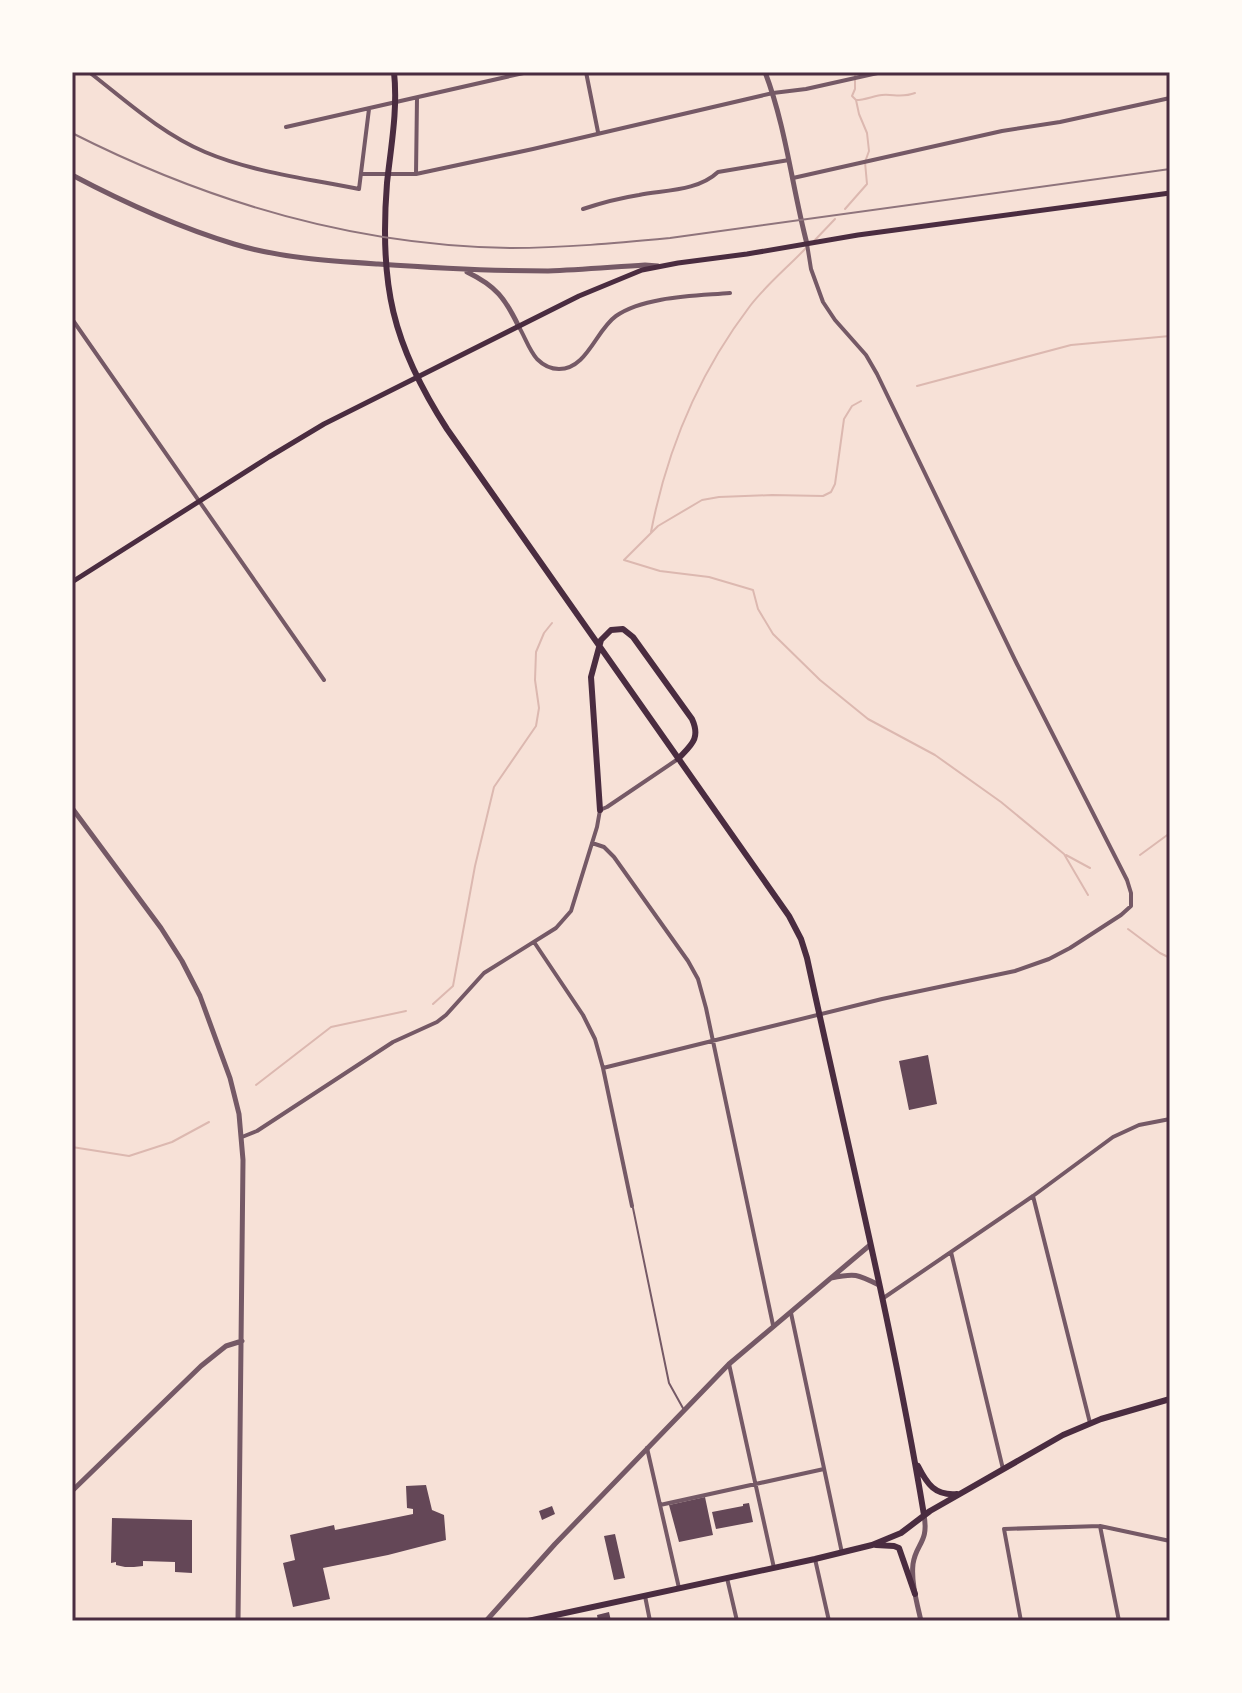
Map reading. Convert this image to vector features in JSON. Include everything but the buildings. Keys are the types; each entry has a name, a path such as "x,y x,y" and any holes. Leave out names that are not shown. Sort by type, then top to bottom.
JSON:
{"main road":[{"path":"394,72 396,102 384,256 396,325 412,368 447,429 792,921 807,958 882,1299 924,1515"},
{"path":"72,582 324,424 607,284 642,270 858,235 1170,193"},
{"path":"600,810 591,677 601,640 611,630 623,629 633,637 694,724 695,738 678,759"},
{"path":"528,1621 558,1618 872,1545 901,1533 924,1515 1063,1435 1090,1423 1170,1399"},
{"path":"915,1459 935,1491 948,1495 962,1493"},
{"path":"872,1545 899,1548 915,1594"}],"street":[{"path":"89,72 136,109 202,151 228,161 359,189 369,109"},
{"path":"286,127 528,72"},
{"path":"586,72 598,132"},
{"path":"603,1068 882,999 1015,971 1070,948 1131,906 1127,880 1011,652 877,374 866,355 823,302 811,269 789,160 765,72"},
{"path":"362,174 416,174 773,93 882,72"},
{"path":"416,174 417,98"},
{"path":"793,178 1002,131 1170,98"},
{"path":"583,209 621,198 662,193 709,181 718,172 789,160"},
{"path":"72,175 168,220 223,241 265,252 344,262 462,270 551,271 660,266"},
{"path":"462,270 493,287 510,308 535,357 542,364 562,369 570,367 586,354 615,316 628,310 672,299 730,293"},
{"path":"72,319 324,680"},
{"path":"242,1137 266,1125 393,1042 437,1022 484,973 556,928 571,911 600,810 678,759"},
{"path":"72,808 182,961 200,996 239,1114 242,1137 242,1341 238,1621"},
{"path":"592,843 610,852 688,961 701,989 773,1325"},
{"path":"534,942 589,1026 603,1068 632,1206"},
{"path":"882,1299 1118,1134 1139,1125 1170,1119"},
{"path":"1033,1196 1090,1423"},
{"path":"486,1621 729,1364 870,1245"},
{"path":"951,1252 1003,1469"},
{"path":"830,1278 860,1275 879,1285"},
{"path":"790,1311 842,1553"},
{"path":"72,1491 201,1366 226,1346 242,1341"},
{"path":"729,1364 774,1568"},
{"path":"647,1448 679,1588"},
{"path":"660,1505 824,1469"},
{"path":"921,1621 913,1564 926,1533 924,1515"},
{"path":"1100,1526 1119,1621"},
{"path":"1021,1621 1004,1529 1100,1526 1170,1541"},
{"path":"815,1559 829,1621"},
{"path":"727,1578 737,1621"},
{"path":"645,1596 650,1621"}],"lane":[{"path":"632,1206 669,1383 684,1410"}],"waterway":[{"path":"855,72 852,96 856,100 915,93"},
{"path":"845,209 867,184 867,133 856,100"},
{"path":"814,241 835,219"},
{"path":"651,532 666,471 700,385 756,298 806,248"},
{"path":"917,386 1071,345 1170,336"},
{"path":"861,401 852,406 844,419 835,484 831,492 823,496 772,495 702,500 658,526 624,560 660,571 709,577 753,590 758,609 773,634 820,680 868,719 935,755 1001,802 1064,854 1088,895"},
{"path":"433,1004 453,986 475,866 494,787 536,726 539,708 535,680 536,652 552,623"},
{"path":"1140,855 1170,833"},
{"path":"1066,855 1090,868"},
{"path":"1128,929 1170,958"},
{"path":"256,1085 331,1027 406,1011"},
{"path":"72,1147 129,1156 172,1142 209,1122"}],"railway":[{"path":"72,133 176,180 285,216 397,239 511,248 670,238 1170,169"}]}
